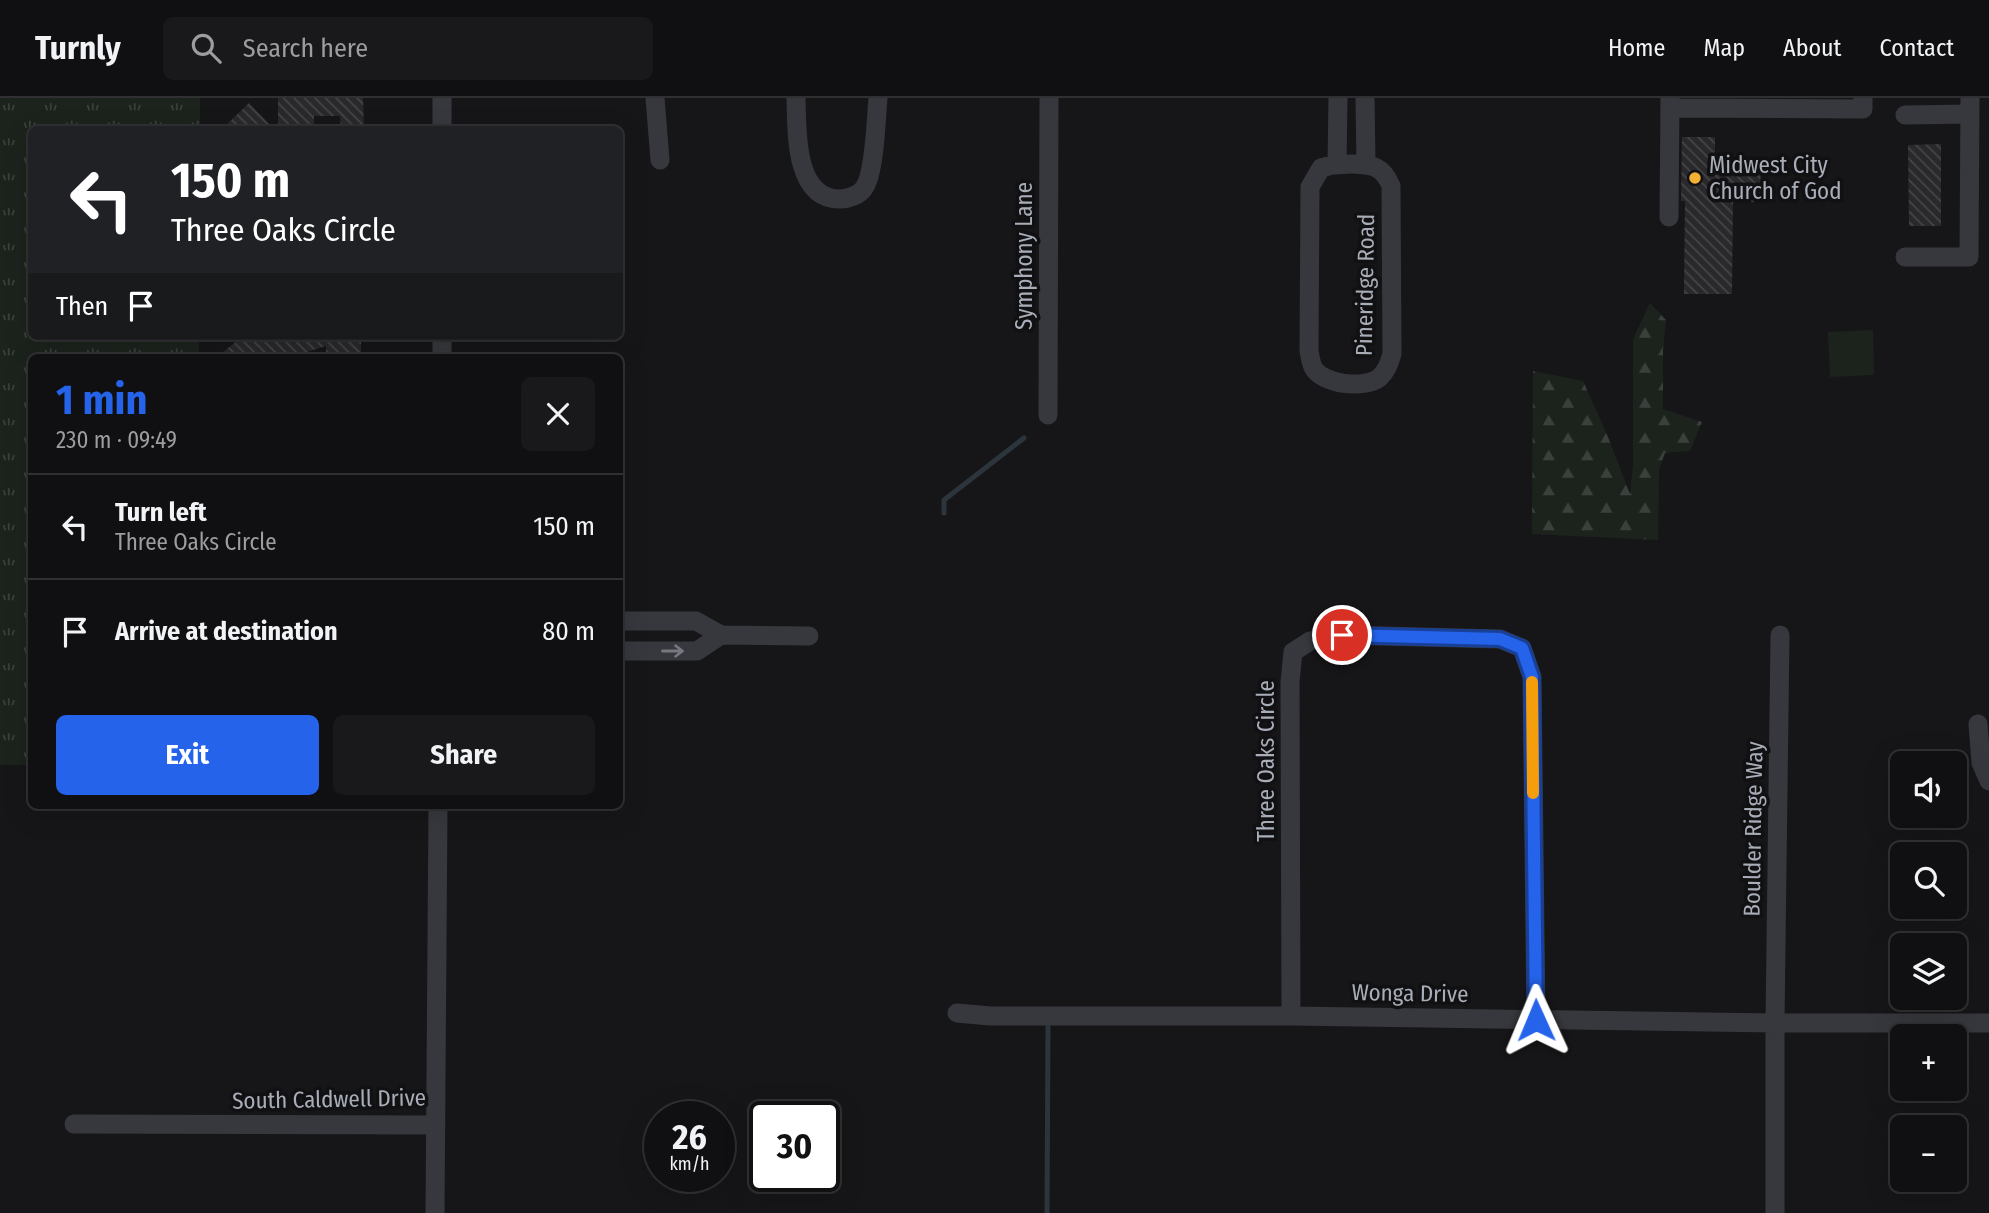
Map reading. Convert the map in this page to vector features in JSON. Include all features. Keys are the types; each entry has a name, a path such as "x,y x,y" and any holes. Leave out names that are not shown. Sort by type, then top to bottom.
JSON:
{"street":[{"path":"442,98 442,126"},
{"path":"655,98 660,160"},
{"path":"796,98 802,169 808,183 814,191 822,195 845,199 858,194 869,176 878,98"},
{"name":"Symphony Lane","path":"1048,415 1049,98"},
{"path":"1669,217 1670,103 1863,109 1863,98"},
{"path":"1338,106 1365,106 1366,164 1337,165 1338,106"},
{"path":"1905,115 1970,106 1969,257 1905,257"},
{"name":"Pineridge Road","path":"1337,165 1321,169 1310,187 1309,351 1313,368 1325,379 1336,383 1370,382 1379,378 1388,368 1392,354 1391,186 1381,170 1366,164"},
{"path":"623,621 696,621 721,635 809,636"},
{"path":"623,651 697,651 721,635"},
{"name":"Three Oaks Circle","path":"1291,1016 1290,682 1293,652 1310,641 1342,635 1500,639 1522,648 1532,677 1536,1020"},
{"name":"Boulder Ridge Way","path":"1775,1213 1780,635"},
{"path":"1978,724 1981,762 1989,782"},
{"name":"South Caldwell Drive","path":"74,1124 436,1125 438,809"},
{"name":"Wonga Drive","path":"957,1013 990,1016 1291,1016 1775,1023 1989,1023"},
{"path":"435,1213 436,1125"}],"green space":[{"path":"0,98 200,98 200,126 28,126 28,340 199,340 199,354 28,354 28,765 0,765"},
{"path":"1650,303 1666,320 1663,409 1702,422 1690,451 1665,453 1659,469 1658,540 1532,534 1533,371 1583,381 1630,494 1633,465 1633,339"},
{"path":"1873,330 1874,375 1830,377 1828,332"}],"building":[{"path":"278,98 363,98 364,126 341,126 340,116 314,116 314,126 278,126"},
{"path":"249,103 271,126 225,126"},
{"path":"1682,137 1715,137 1715,163 1761,163 1760,202 1733,202 1732,294 1684,294 1685,201 1681,201"},
{"path":"1941,144 1941,226 1909,226 1908,145"},
{"path":"238,340 361,340 361,354 326,353 326,346 301,354 221,354"}],"waterway":[{"path":"944,513 944,500 1024,438"},
{"path":"1047,1213 1048,1026"}],"slow traffic":[{"path":"1532,682 1533,793"}],"place":[{"name":"Midwest City Church of God","path":"1695,178"}],"route":[{"path":"1342,635 1500,639 1522,648 1532,677 1536,1020"}]}
